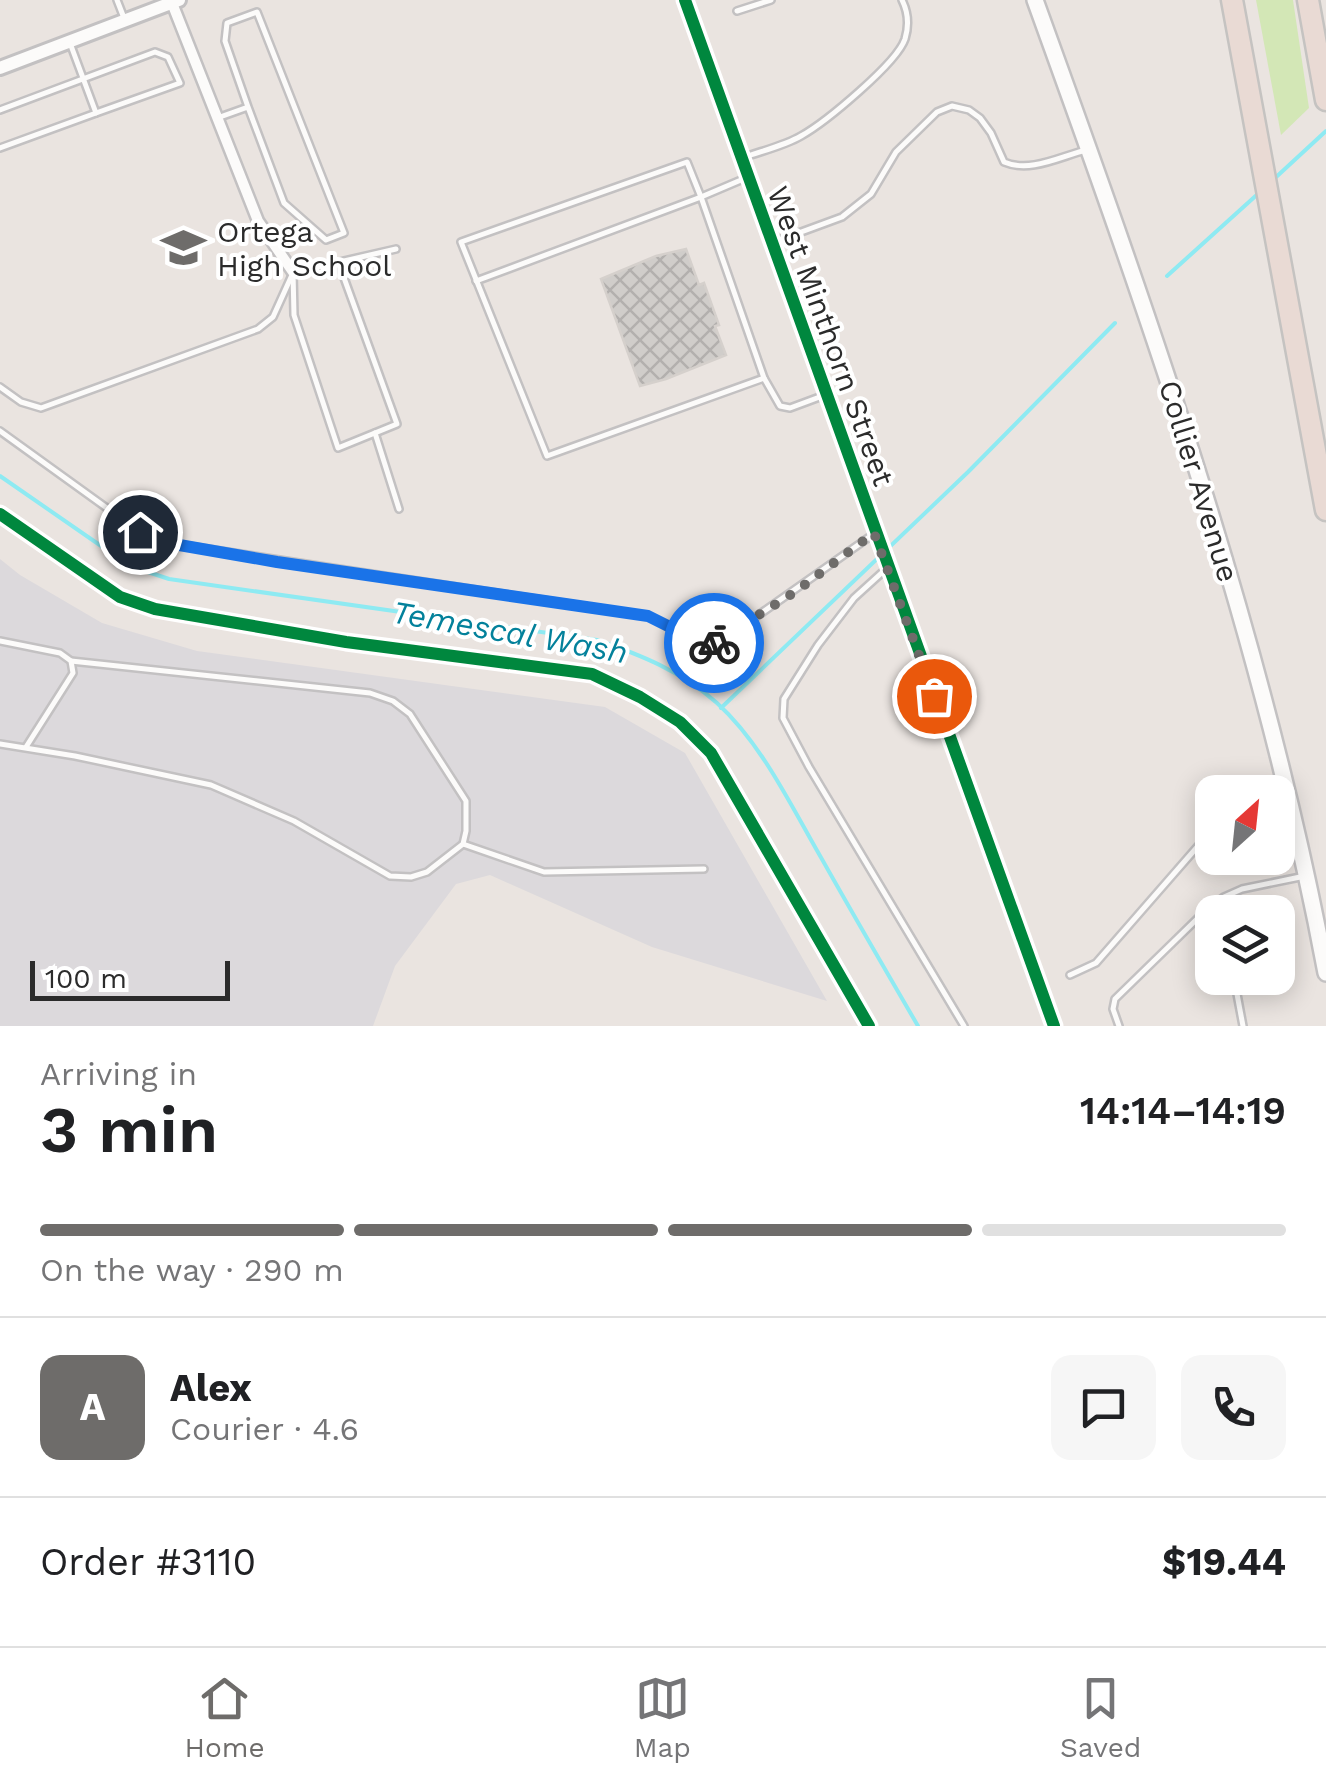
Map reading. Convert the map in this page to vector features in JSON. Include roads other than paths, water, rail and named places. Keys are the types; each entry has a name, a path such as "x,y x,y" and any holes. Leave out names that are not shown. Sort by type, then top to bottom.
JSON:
{"highway":[{"path":"1232,0 1326,510"},
{"path":"1308,0 1325,95"}],"main road":[{"name":"Collier Avenue","path":"1034,0 1163,366 1250,644 1279,775"},
{"name":"Collier Avenue","path":"1295,835 1308,876 1326,973"}],"street":[{"name":"West Minthorn Street","path":"685,0 1054,1026"},
{"path":"0,68 175,1 258,222 293,272"}],"lane":[{"path":"117,0 125,21"},
{"path":"737,11 771,0"},
{"path":"741,158 800,137 849,100 896,55 908,25 902,0"},
{"path":"256,12 344,233 326,240 284,204 248,107 225,41 227,23 256,12"},
{"path":"70,43 96,113"},
{"path":"0,110 155,52 168,57 180,83 0,148"},
{"path":"772,243 842,218 872,194 896,152 938,112 952,106 969,110 980,118 1004,162 1014,166 1026,168 1089,149"},
{"path":"217,118 248,107"},
{"path":"764,378 548,456 460,242 687,162 764,378 780,406 790,408 826,394"},
{"path":"476,281 748,176"},
{"path":"293,272 396,249"},
{"path":"293,272 294,315 338,448 397,424 340,264"},
{"path":"0,386 21,402 42,408 258,329 273,317 293,272"},
{"path":"0,431 140,532 162,542 648,616 704,644 714,643 740,628 874,533"},
{"path":"374,433 399,510"},
{"path":"887,568 854,598 818,645 784,699 783,718 964,1026"},
{"path":"0,642 60,653 71,661 370,693 393,701 410,714 466,801 466,831 462,844 428,872 411,877 390,876 294,821 210,785 0,744"},
{"path":"26,747 73,674 71,661"},
{"path":"462,844 544,872 704,869"},
{"path":"1070,975 1096,963 1195,849"},
{"path":"1231,895 1242,889 1308,876"},
{"path":"1119,1026 1113,1009 1115,999 1195,920"},
{"path":"1237,995 1243,1026"}],"waterway":[{"path":"1274,179 1326,131"},
{"path":"1167,276 1260,192"},
{"path":"721,708 968,472 1115,323"},
{"name":"Temescal Wash","path":"0,476 130,566 169,579 597,640 675,673 717,703 763,757 918,1026"}],"place":[{"name":"Ortega High School","path":"184,248"}]}
